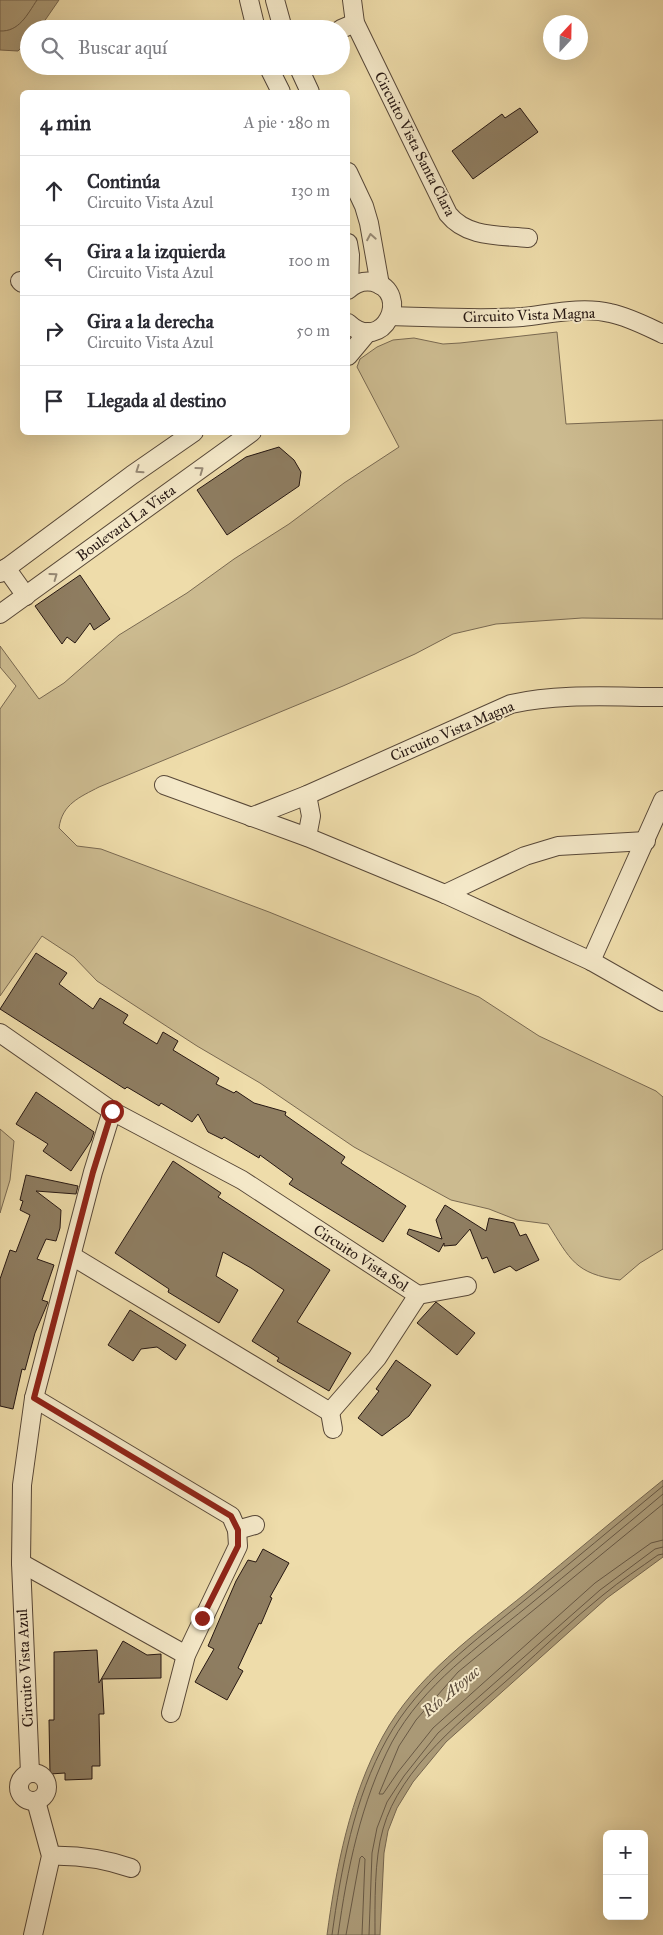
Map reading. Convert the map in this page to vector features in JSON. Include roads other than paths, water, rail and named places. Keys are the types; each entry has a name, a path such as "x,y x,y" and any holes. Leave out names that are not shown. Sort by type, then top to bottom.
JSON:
{"street":[{"path":"249,0 254,20"},
{"path":"275,0 281,20"},
{"name":"Circuito Vista Santa Clara","path":"349,20 352,0"},
{"name":"Circuito Vista Santa Clara","path":"350,30 448,214 463,228 475,233 528,238"},
{"path":"272,75 280,90"},
{"path":"302,75 309,90"},
{"path":"350,176 364,206 369,223 380,285 391,298 391,316 382,327 368,332 360,331 350,324"},
{"path":"350,288 364,282 380,285"},
{"name":"Circuito Vista Magna","path":"391,316 520,317 584,311 608,312 631,319 663,334"},
{"path":"350,354 368,332"},
{"path":"26,596 3,570 190,435"},
{"name":"Boulevard La Vista","path":"0,614 248,435"},
{"name":"Circuito Vista Magna","path":"251,816 307,795 511,704 535,699 568,696 663,697"},
{"path":"164,785 306,837 445,894 591,961 663,1002"},
{"path":"306,837 311,816 307,795"},
{"path":"591,961 663,800"},
{"path":"445,894 525,856 558,846 646,841"},
{"name":"Circuito Vista Sol","path":"0,1033 112,1111 242,1180 418,1295 377,1358 330,1412"},
{"name":"Circuito Vista Azul","path":"51,1856 36,1801 24,1798 19,1786 20,1780 30,1773 21,1563 22,1485 34,1398 93,1172 112,1111"},
{"path":"72,1256 330,1412 333,1429"},
{"path":"418,1295 467,1286"},
{"path":"34,1398 231,1516 238,1530 238,1546 186,1655 171,1713"},
{"path":"238,1530 255,1525"},
{"path":"21,1563 186,1655"},
{"path":"33,1935 51,1856 75,1855 104,1859 131,1868"}],"water":[{"path":"0,0 59,0 45,20 20,20 20,49 18,51 0,50"},
{"name":"Río Atoyac","path":"663,1480 663,1557 607,1598 446,1742 413,1782 397,1808 388,1831 384,1853 380,1935 327,1935 340,1858 353,1808 371,1759 396,1714 429,1675 447,1658"}]}
